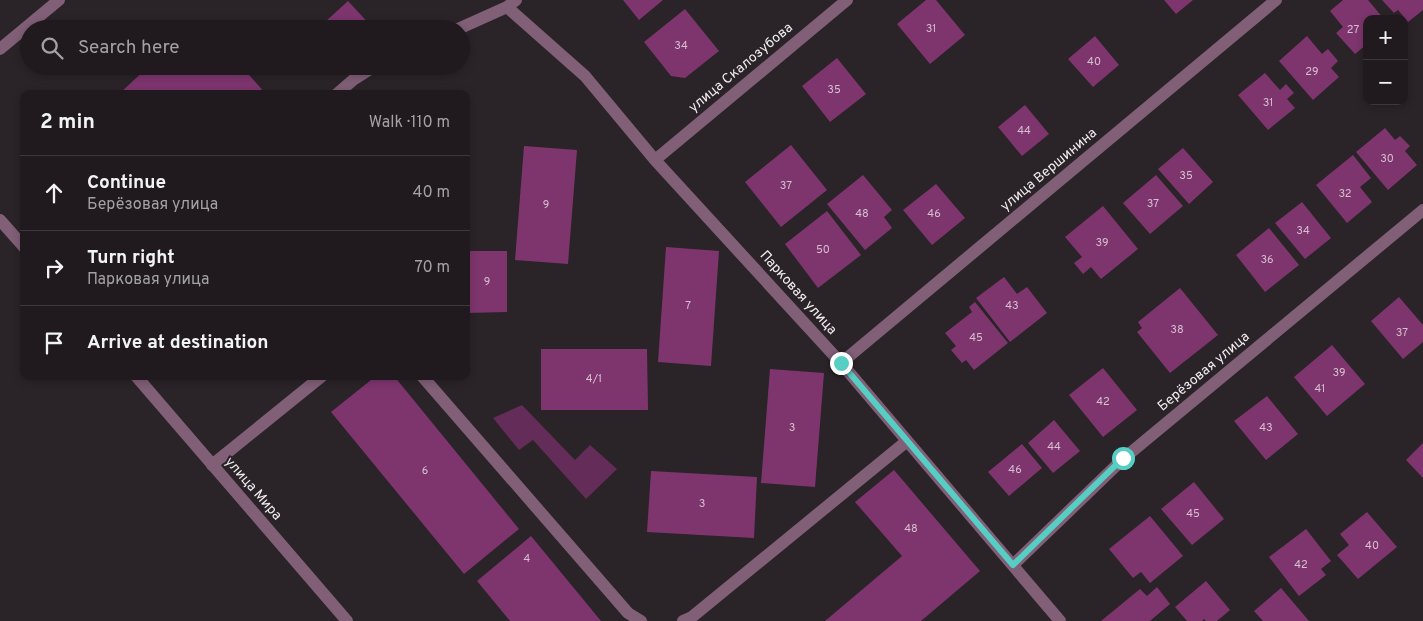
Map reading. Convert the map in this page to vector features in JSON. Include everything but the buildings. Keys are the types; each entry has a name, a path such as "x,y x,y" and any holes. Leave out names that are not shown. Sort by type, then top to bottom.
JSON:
{"street":[{"path":"35,20 59,0"},
{"name":"улица Скалозубова","path":"655,160 847,0"},
{"name":"улица Вершинина","path":"841,363 1276,0"},
{"path":"470,23 512,4"},
{"name":"Парковая улица","path":"512,4 585,76 655,160 841,363 1060,621"},
{"path":"0,49 20,32"},
{"path":"342,90 361,75"},
{"name":"Берёзовая улица","path":"1013,565 1123,458 1423,210"},
{"path":"0,220 20,242"},
{"name":"улица Мира","path":"139,380 347,621"},
{"path":"212,465 317,380"},
{"path":"425,380 628,613 641,621"},
{"path":"683,621 692,617 907,441"}],"shaded area":[{"path":"522,405 575,460 590,445 617,469 586,499 533,440 519,450 493,418"}],"route":[{"path":"841,363 1013,565 1123,458"}]}
